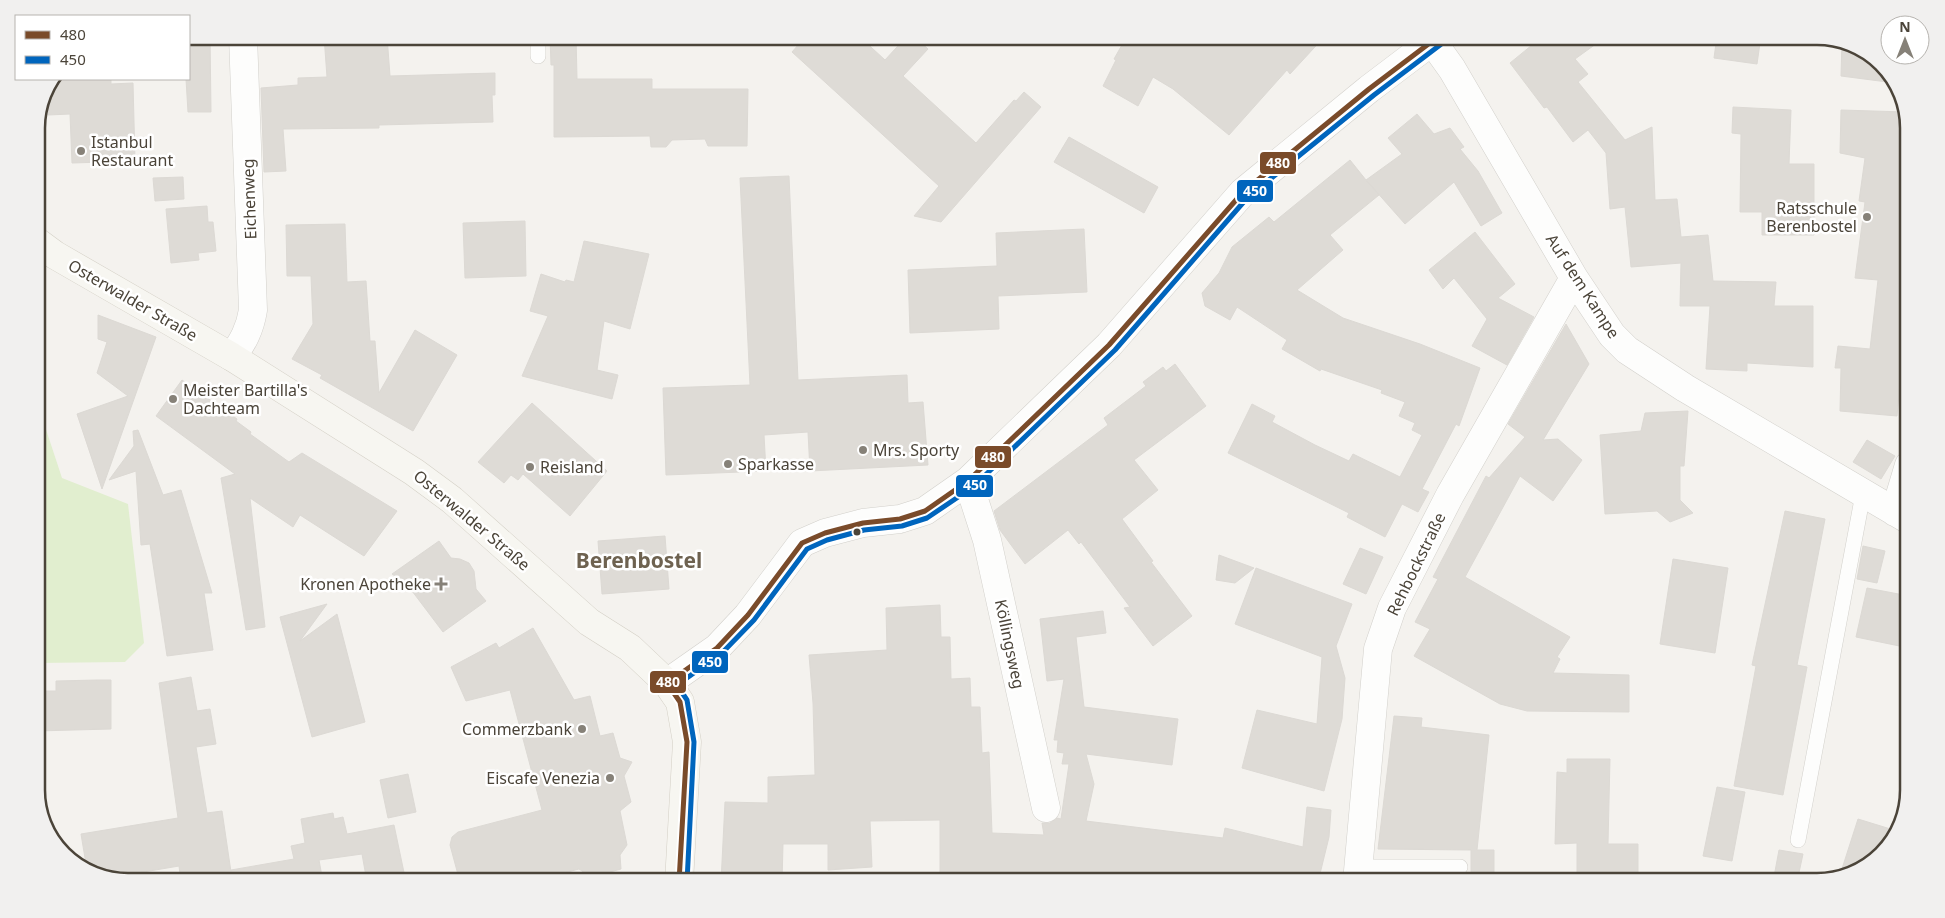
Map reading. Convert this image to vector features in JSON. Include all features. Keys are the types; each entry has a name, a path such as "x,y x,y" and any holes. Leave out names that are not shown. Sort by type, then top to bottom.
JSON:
{"street":[{"name":"Eichenweg","path":"232,357 242,344 250,327 253,310 243,45"},
{"path":"667,683 717,648 748,615 802,543 824,533 863,523 900,520 937,504 968,481 1109,344 1243,192 1423,45"},
{"name":"Auf dem Kampe","path":"1437,45 1574,278 1612,335 1627,350 1685,388 1900,515"},
{"name":"Osterwalder Straße","path":"45,247 232,357 414,472 452,500 589,622 630,648 667,683 680,702 687,742 680,873"},
{"name":"Rehbockstraße","path":"1357,873 1378,649 1392,608 1450,495 1574,278"},
{"name":"Köllingsweg","path":"968,481 988,540 1046,808"}],"lane":[{"path":"538,45 538,56"},
{"path":"1798,840 1863,494"},
{"path":"1386,873 1460,868"}],"green space":[{"path":"45,426 62,478 128,504 144,643 125,662 45,663"}],"building":[{"path":"190,45 210,45 211,112 188,112 186,80 190,80"},
{"path":"325,45 388,45 390,76 495,73 495,95 492,95 493,122 379,125 379,128 283,129 286,171 264,172 261,88 298,85 298,78 327,77"},
{"path":"550,45 576,45 577,79 652,79 652,89 748,89 747,146 708,146 705,139 672,140 666,147 651,147 650,136 554,137 554,65 551,65"},
{"path":"798,45 869,45 885,60 899,45 924,45 928,49 903,76 976,143 1014,100 1016,101 1024,92 1041,107 941,222 914,216 939,186 792,52"},
{"path":"1122,45 1317,45 1290,74 1287,70 1229,135 1173,89 1153,77 1138,106 1103,86 1116,60 1114,59"},
{"path":"1532,45 1594,45 1575,59 1588,74 1578,82 1625,140 1652,127 1655,200 1677,199 1681,237 1708,235 1713,281 1776,282 1774,306 1813,306 1813,367 1747,363 1747,371 1706,369 1710,306 1680,306 1681,263 1631,267 1625,207 1610,209 1606,153 1588,130 1573,142 1510,63"},
{"path":"1716,45 1760,45 1757,64 1714,58"},
{"path":"1842,49 1859,56 1872,66 1886,82 1841,76"},
{"path":"61,80 111,80 111,84 133,83 135,161 72,163 70,114 48,115 51,96"},
{"path":"1733,107 1791,110 1789,164 1814,164 1814,235 1762,235 1762,212 1740,212 1741,134 1732,133"},
{"path":"1841,110 1898,112 1900,122 1900,384 1897,416 1840,411 1841,368 1835,368 1838,346 1870,349 1878,280 1855,278 1865,202 1859,201 1865,158 1840,153"},
{"path":"1417,114 1434,134 1450,128 1464,147 1460,149 1478,171 1502,213 1481,226 1454,182 1405,224 1367,181 1379,195 1330,235 1343,250 1297,290 1343,318 1420,344 1480,368 1459,426 1456,424 1422,489 1429,492 1418,512 1402,504 1385,537 1347,517 1349,513 1228,453 1252,404 1275,416 1272,422 1315,445 1349,461 1353,454 1400,477 1422,435 1412,430 1415,423 1399,416 1405,402 1381,393 1382,390 1321,369 1320,371 1282,349 1287,340 1237,307 1230,320 1205,306 1202,293 1219,273 1232,247 1269,217 1274,222 1350,160 1366,180 1402,154 1388,138"},
{"path":"1069,137 1158,187 1144,213 1054,162"},
{"path":"789,176 798,380 907,375 908,403 923,402 928,465 810,471 808,432 764,435 766,471 666,475 663,388 750,385 740,178"},
{"path":"183,177 184,199 155,201 153,178"},
{"path":"207,206 208,222 213,222 216,251 198,253 199,260 171,263 166,209"},
{"path":"525,221 526,276 465,278 463,223"},
{"path":"345,224 347,282 366,281 370,341 375,341 379,393 415,330 457,355 413,431 320,378 322,375 292,359 313,324 311,276 287,276 286,225"},
{"path":"1084,229 1087,292 998,296 999,329 910,333 908,270 997,266 996,233"},
{"path":"1475,232 1515,284 1498,298 1534,317 1507,365 1472,346 1487,319 1454,278 1443,289 1429,270"},
{"path":"584,241 649,254 630,329 604,321 597,370 618,375 612,399 522,376 548,316 530,311 541,274 565,282 566,280 574,282"},
{"path":"98,315 156,337 102,489 77,414 128,396 97,373 107,342 98,339"},
{"path":"1566,324 1589,364 1543,440 1558,439 1582,460 1553,501 1520,476 1465,577 1570,637 1557,657 1560,659 1553,673 1629,675 1629,712 1527,711 1500,704 1414,656 1430,629 1415,622 1438,579 1433,577 1486,476 1489,478 1525,437 1508,424"},
{"path":"1175,364 1206,406 1134,460 1158,490 1122,519 1153,561 1151,562 1192,616 1153,646 1124,608 1130,607 1081,542 1079,544 1068,530 1025,564 1000,530 994,511 1108,425 1104,418 1146,386 1143,382 1163,367 1166,371"},
{"path":"182,380 237,419 236,421 251,432 250,434 289,462 302,453 397,511 364,556 300,515 293,527 250,498 265,627 246,630 221,478 235,474 156,416"},
{"path":"532,403 607,471 570,516 523,474 518,480 511,475 504,483 478,462"},
{"path":"1688,411 1684,466 1680,466 1680,500 1693,513 1670,522 1657,511 1605,514 1600,435 1641,431 1645,413"},
{"path":"138,430 163,495 181,490 212,593 204,593 213,650 167,656 150,544 141,545 136,471 109,480 134,446 133,431"},
{"path":"1867,440 1895,456 1881,479 1853,462"},
{"path":"1785,511 1825,519 1797,665 1807,667 1783,795 1734,786 1756,666 1752,665"},
{"path":"665,536 669,589 602,594 598,541"},
{"name":"Kronen Apotheke","path":"439,541 451,558 469,563 474,571 476,589 486,601 443,632 406,583 392,574"},
{"path":"1863,546 1885,551 1877,583 1857,579"},
{"path":"1360,548 1383,557 1366,594 1343,584"},
{"path":"1219,555 1254,568 1235,583 1216,580"},
{"path":"1673,559 1728,568 1715,653 1660,644"},
{"path":"1256,568 1352,604 1336,646 1345,678 1342,719 1324,791 1242,768 1257,710 1317,724 1322,657 1235,624"},
{"path":"1867,588 1900,594 1900,646 1856,637"},
{"path":"327,604 300,641 337,614 365,722 312,737 280,617"},
{"path":"940,605 941,637 950,637 951,679 970,678 971,707 980,707 982,753 989,752 992,833 1044,835 1042,823 1050,823 1057,818 1061,819 1069,764 1062,764 1064,753 1057,752 1058,740 1054,740 1064,679 1047,681 1040,619 1103,611 1106,633 1076,637 1084,707 1178,719 1172,765 1086,754 1094,784 1086,821 1223,838 1225,828 1303,847 1307,807 1331,810 1329,837 1320,873 940,873 940,820 870,821 872,867 828,870 828,844 783,844 782,873 721,873 725,802 768,803 768,777 815,775 813,703 809,655 887,650 886,608"},
{"path":"533,628 574,700 590,696 600,736 613,733 620,758 632,762 624,776 631,802 620,811 627,845 620,855 621,869 610,873 585,873 579,869 564,873 458,873 450,845 452,837 458,832 542,810 510,690 466,701 451,667 496,643 499,648"},
{"path":"191,677 197,711 210,709 216,744 196,747 207,813 222,811 231,872 231,870 294,859 291,846 305,843 301,819 333,813 334,819 343,817 347,834 394,825 404,873 365,873 362,854 319,860 321,873 180,873 179,866 128,873 96,867 86,862 81,834 178,818 159,683"},
{"path":"111,680 111,729 45,731 45,691 56,691 56,681"},
{"path":"1394,716 1422,718 1421,727 1489,735 1477,850 1494,850 1494,873 1471,873 1471,850 1378,849"},
{"path":"1567,759 1610,759 1608,844 1638,844 1638,873 1577,873 1577,843 1555,844 1557,772 1567,773"},
{"path":"408,774 416,812 388,818 380,780"},
{"path":"1717,787 1745,792 1732,861 1703,856"},
{"path":"1858,819 1890,829 1883,841 1872,852 1849,867 1842,869"},
{"path":"1779,850 1803,854 1799,873 1775,873"}],"transit line":[{"name":"480","path":"680,873 687,742 680,702 667,683 717,648 748,615 802,543 825,533 863,523 900,519 925,511 968,481 1109,345 1243,192 1369,89 1427,45"},
{"name":"450","path":"687,873 694,742 687,700 677,685 722,653 754,620 807,549 827,540 864,530 902,526 927,518 973,487 1115,350 1248,197 1374,95 1440,45"}],"place":[{"name":"Istanbul Restaurant","path":"81,151"},
{"name":"Ratsschule Berenbostel","path":"1867,217"},
{"name":"Meister Bartilla's Dachteam","path":"173,399"},
{"name":"Mrs. Sporty","path":"863,450"},
{"name":"Sparkasse","path":"728,464"},
{"name":"Reisland","path":"530,467"},
{"name":"Kronen Apotheke","path":"441,584"},
{"name":"Commerzbank","path":"582,729"},
{"name":"Eiscafe Venezia","path":"610,778"}],"district":[{"name":"Berenbostel","path":"639,560"}]}
